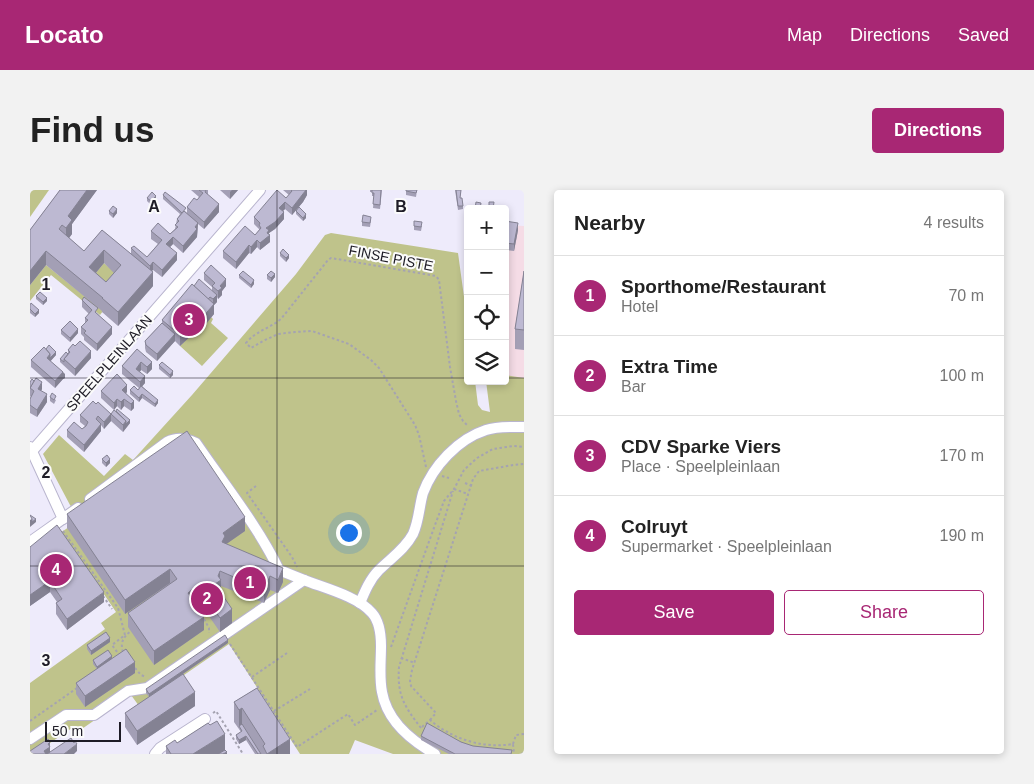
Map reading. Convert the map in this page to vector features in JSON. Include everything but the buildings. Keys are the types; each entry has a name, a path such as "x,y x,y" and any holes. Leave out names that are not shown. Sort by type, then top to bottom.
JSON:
{"street":[{"name":"SPEELPLEINLAAN","path":"63,519 31,449 260,190"},
{"path":"360,603 372,578 405,546 413,534 421,500 430,479 445,458 459,444 474,435 487,430 524,427"},
{"path":"30,542 167,442 174,439 189,440 196,443 272,556 279,570 360,603 373,614 380,635 382,692 386,705 400,728 410,738 435,754"},
{"path":"30,739 66,714 94,715 128,692 147,688 304,580"},
{"path":"155,754 160,748 205,719"}],"path":[{"name":"FINSE PISTE","path":"430,479 415,425 379,368 360,351 337,339 312,331 278,334 250,348 246,343 253,335 264,328 274,325 281,319 328,260 332,258 436,276 439,280 456,401 459,414 470,427"},
{"path":"421,728 401,696 398,684 401,658 454,489 464,470 477,458 492,449 513,446 524,447"},
{"path":"410,738 436,713 411,686 412,670 476,474 479,471 524,464"},
{"path":"465,483 472,486"},
{"path":"256,486 247,493 292,557 304,580"},
{"path":"454,489 469,494"},
{"path":"381,660 389,654 444,501 454,489"},
{"path":"69,539 119,607 125,636 122,644 125,655 121,658 112,645 125,636 131,631"},
{"path":"99,590 112,609"},
{"path":"202,617 209,628 208,638"},
{"path":"224,635 297,747 348,714 355,725 386,705"},
{"path":"252,677 287,654"},
{"path":"401,658 415,663"},
{"path":"133,666 141,675 150,678"},
{"path":"407,669 412,670"},
{"path":"30,721 83,684"},
{"path":"274,711 310,688"},
{"path":"205,719 216,711 243,754"},
{"path":"430,720 448,733 467,741 501,746 513,744"},
{"path":"514,754 513,744 516,735 524,734"}],"shaded area":[{"path":"509,225 524,226 524,418 490,385 509,385"}],"green space":[{"path":"30,190 49,190 30,217"},
{"path":"331,233 458,253 464,297 464,385 476,385 478,405 482,410 490,412 487,385 509,385 509,376 524,378 524,754 393,754 355,740 349,754 300,754 229,644 139,706 131,695 76,733 72,728 34,754 30,754 30,683 105,629 101,623 116,612 95,581 57,535 81,519 70,505 43,454 59,435 104,476 125,454 133,460 192,395 296,274 325,235"},
{"path":"104,263 121,278 106,296 89,281"},
{"path":"46,265 103,311 100,315 51,275 30,301 30,285"},
{"path":"211,317 213,319 211,323 228,338 202,366 180,346 195,331 197,326 201,330"}],"place":[{"name":"CDV Sparke Viers","path":"189,320"},
{"name":"Colruyt","path":"56,570"},
{"name":"Sporthome/Restaurant","path":"250,583"},
{"name":"Extra Time","path":"207,599"}]}
